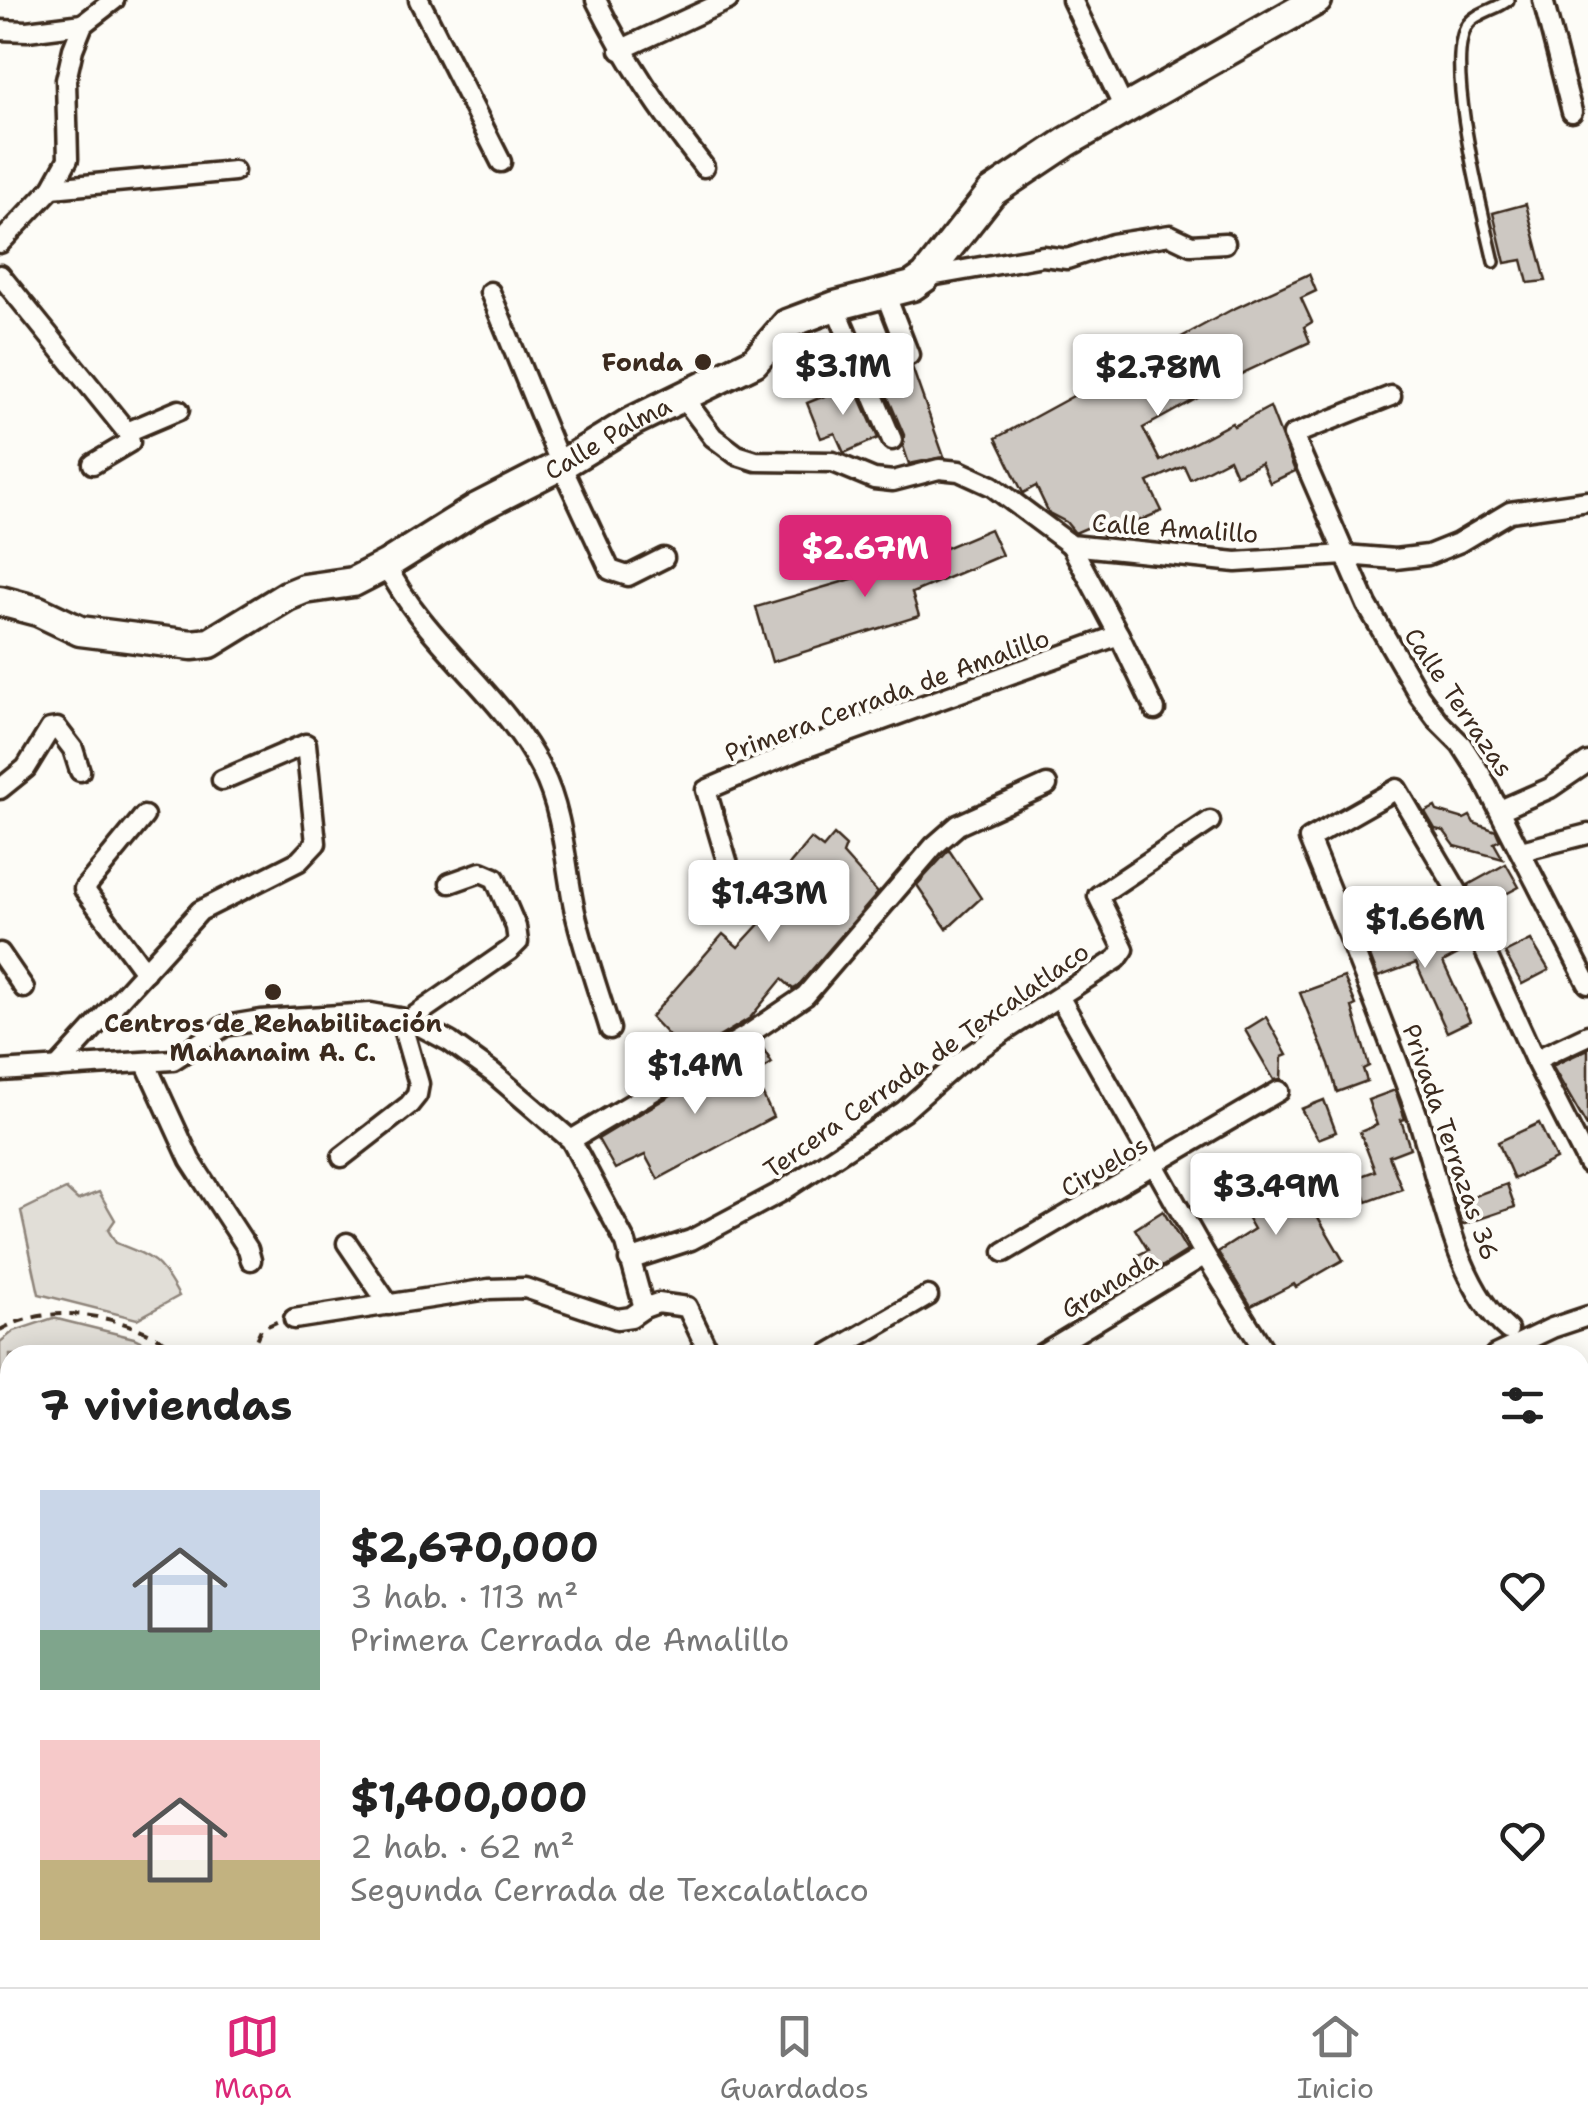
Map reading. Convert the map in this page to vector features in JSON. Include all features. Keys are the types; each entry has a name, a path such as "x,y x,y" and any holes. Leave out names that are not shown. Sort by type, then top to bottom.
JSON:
{"street":[{"path":"0,30 27,32 83,24 114,0"},
{"path":"419,0 501,162"},
{"path":"596,0 620,50 659,110 704,166"},
{"path":"620,50 728,0"},
{"path":"1072,0 1124,108"},
{"name":"Calle Palma","path":"0,601 38,611 80,632 179,644 210,643 286,596 304,589 353,582 633,421 754,362 787,324 835,306 912,286 925,277 992,192 1124,108 1317,0"},
{"path":"1550,2 1572,112"},
{"path":"0,243 52,188 68,158 66,80 83,24"},
{"path":"52,188 234,171"},
{"path":"925,277 1043,256 1067,259 1112,244 1170,235 1191,245 1225,243"},
{"path":"0,275 129,437"},
{"path":"490,292 561,465 610,570 628,576 664,558"},
{"path":"885,293 909,355"},
{"path":"835,306 892,440"},
{"name":"Calle Amalillo","path":"682,396 713,437 737,456 832,462 874,479 893,482 939,470 958,472 992,486 1071,546 1236,562 1345,555 1395,560 1428,555 1458,543 1510,512 1588,501"},
{"name":"Calle Terrazas","path":"1391,396 1293,435 1367,605 1420,695 1461,744 1500,810 1588,984"},
{"path":"93,464 129,437 178,410"},
{"path":"1071,546 1119,634 1154,710"},
{"path":"386,565 401,596 508,718 543,772 562,837 575,910 610,1029"},
{"name":"Primera Cerrada de Amalillo","path":"733,881 706,790 799,750 1119,634"},
{"path":"0,789 26,768 50,729 57,728 73,749 80,771"},
{"path":"57,1068 200,911 299,861 316,843 306,744 222,780"},
{"path":"1500,810 1550,788 1588,762"},
{"path":"571,1140 749,1034 804,996 958,825 1047,785"},
{"name":"Privada Terrazas 36","path":"1508,1330 1484,1302 1456,1245 1417,1114 1309,839 1397,789 1460,894 1535,1060 1588,1164"},
{"path":"144,816 84,889 145,972"},
{"name":"Tercera Cerrada de Texcalatlaco","path":"629,1260 691,1240 781,1192 904,1111 956,1065 1005,1030 1118,959 1124,949 1098,896 1210,821"},
{"path":"1521,851 1588,834"},
{"path":"405,1019 518,942 516,927 495,878 481,872 450,883"},
{"path":"0,953 24,988"},
{"path":"1060,998 1204,1255 1261,1345"},
{"path":"0,1071 173,1060 224,1026 261,1020 371,1013 405,1019 450,1042 542,1112 571,1140 626,1243 644,1308"},
{"path":"342,1158 409,1106 417,1095 419,1084 405,1019"},
{"path":"1535,1060 1588,1035"},
{"path":"146,1064 190,1160 252,1260"},
{"name":"Ciruelos","path":"1004,1252 1279,1091"},
{"path":"347,1243 389,1304"},
{"name":"Granada","path":"1056,1345 1204,1255"},
{"path":"294,1319 488,1289 525,1288 616,1319 631,1317 658,1302 687,1306 705,1345"},
{"path":"845,1345 928,1296"},
{"path":"1519,1345 1588,1316"}],"lane":[{"path":"1494,262 1463,120 1462,46 1464,29 1472,18 1508,0"}],"path":[{"path":"0,1330 33,1315 58,1312 128,1326 172,1345"},
{"path":"252,1345 260,1328 294,1319"}],"shaded area":[{"path":"66,1189 78,1200 99,1192 115,1220 108,1230 116,1243 154,1261 179,1296 137,1319 39,1294 21,1211"},
{"path":"53,1318 148,1345 0,1345 14,1331"}],"building":[{"path":"1526,204 1546,281 1528,283 1522,260 1505,263 1493,213"},
{"path":"1309,274 1316,291 1301,298 1312,322 1304,327 1310,342 1247,371 1143,428 1160,461 1270,407 1295,471 1270,483 1261,463 1236,475 1229,459 1190,479 1184,466 1148,482 1162,511 1103,536 1098,523 1075,533 1066,522 1049,513 1036,486 1023,493 996,438 1231,310"},
{"path":"912,367 944,457 909,464 904,435 878,374"},
{"path":"854,384 878,438 844,453 835,433 821,438 807,403"},
{"path":"990,529 1002,555 912,593 919,616 772,662 756,607 917,560"},
{"path":"1435,807 1464,819 1470,816 1474,823 1496,831 1500,840 1494,843 1503,859 1455,846 1444,831 1435,829 1425,812"},
{"path":"834,835 846,846 843,854 878,893 797,987 793,989 782,979 750,1018 688,1056 651,1017 723,934 738,947 761,922 741,900 763,873 775,882 811,839 823,848"},
{"path":"949,850 981,898 947,929 917,885"},
{"path":"1506,864 1519,887 1479,908 1468,885"},
{"path":"1444,928 1458,954 1443,962 1470,1021 1447,1032 1416,963 1378,977 1367,948 1401,934 1407,948"},
{"path":"1531,940 1549,970 1522,984 1505,953"},
{"path":"1344,977 1356,1005 1352,1007 1369,1066 1363,1069 1367,1081 1337,1092 1300,993"},
{"path":"1266,1017 1287,1055 1282,1057 1281,1079 1274,1080 1245,1030"},
{"path":"759,1042 772,1063 754,1075 773,1117 658,1179 645,1155 615,1169 598,1139"},
{"path":"1588,1049 1588,1128 1552,1066"},
{"path":"1395,1090 1410,1148 1389,1156 1402,1189 1367,1202 1358,1177 1375,1171 1360,1132 1377,1125 1368,1100"},
{"path":"1324,1100 1336,1132 1318,1139 1301,1109"},
{"path":"1539,1123 1556,1159 1514,1179 1498,1142"},
{"path":"1270,1160 1295,1198 1304,1193 1343,1260 1296,1287 1294,1284 1251,1306 1218,1252 1254,1229 1230,1187"},
{"path":"1507,1184 1515,1207 1462,1225 1455,1203"},
{"path":"1163,1211 1187,1251 1147,1276 1136,1256 1148,1250 1135,1229"}],"place":[{"name":"Fonda","path":"703,362"},
{"name":"Centros de Rehabilitación Mahanaim A. C.","path":"273,992"}]}
